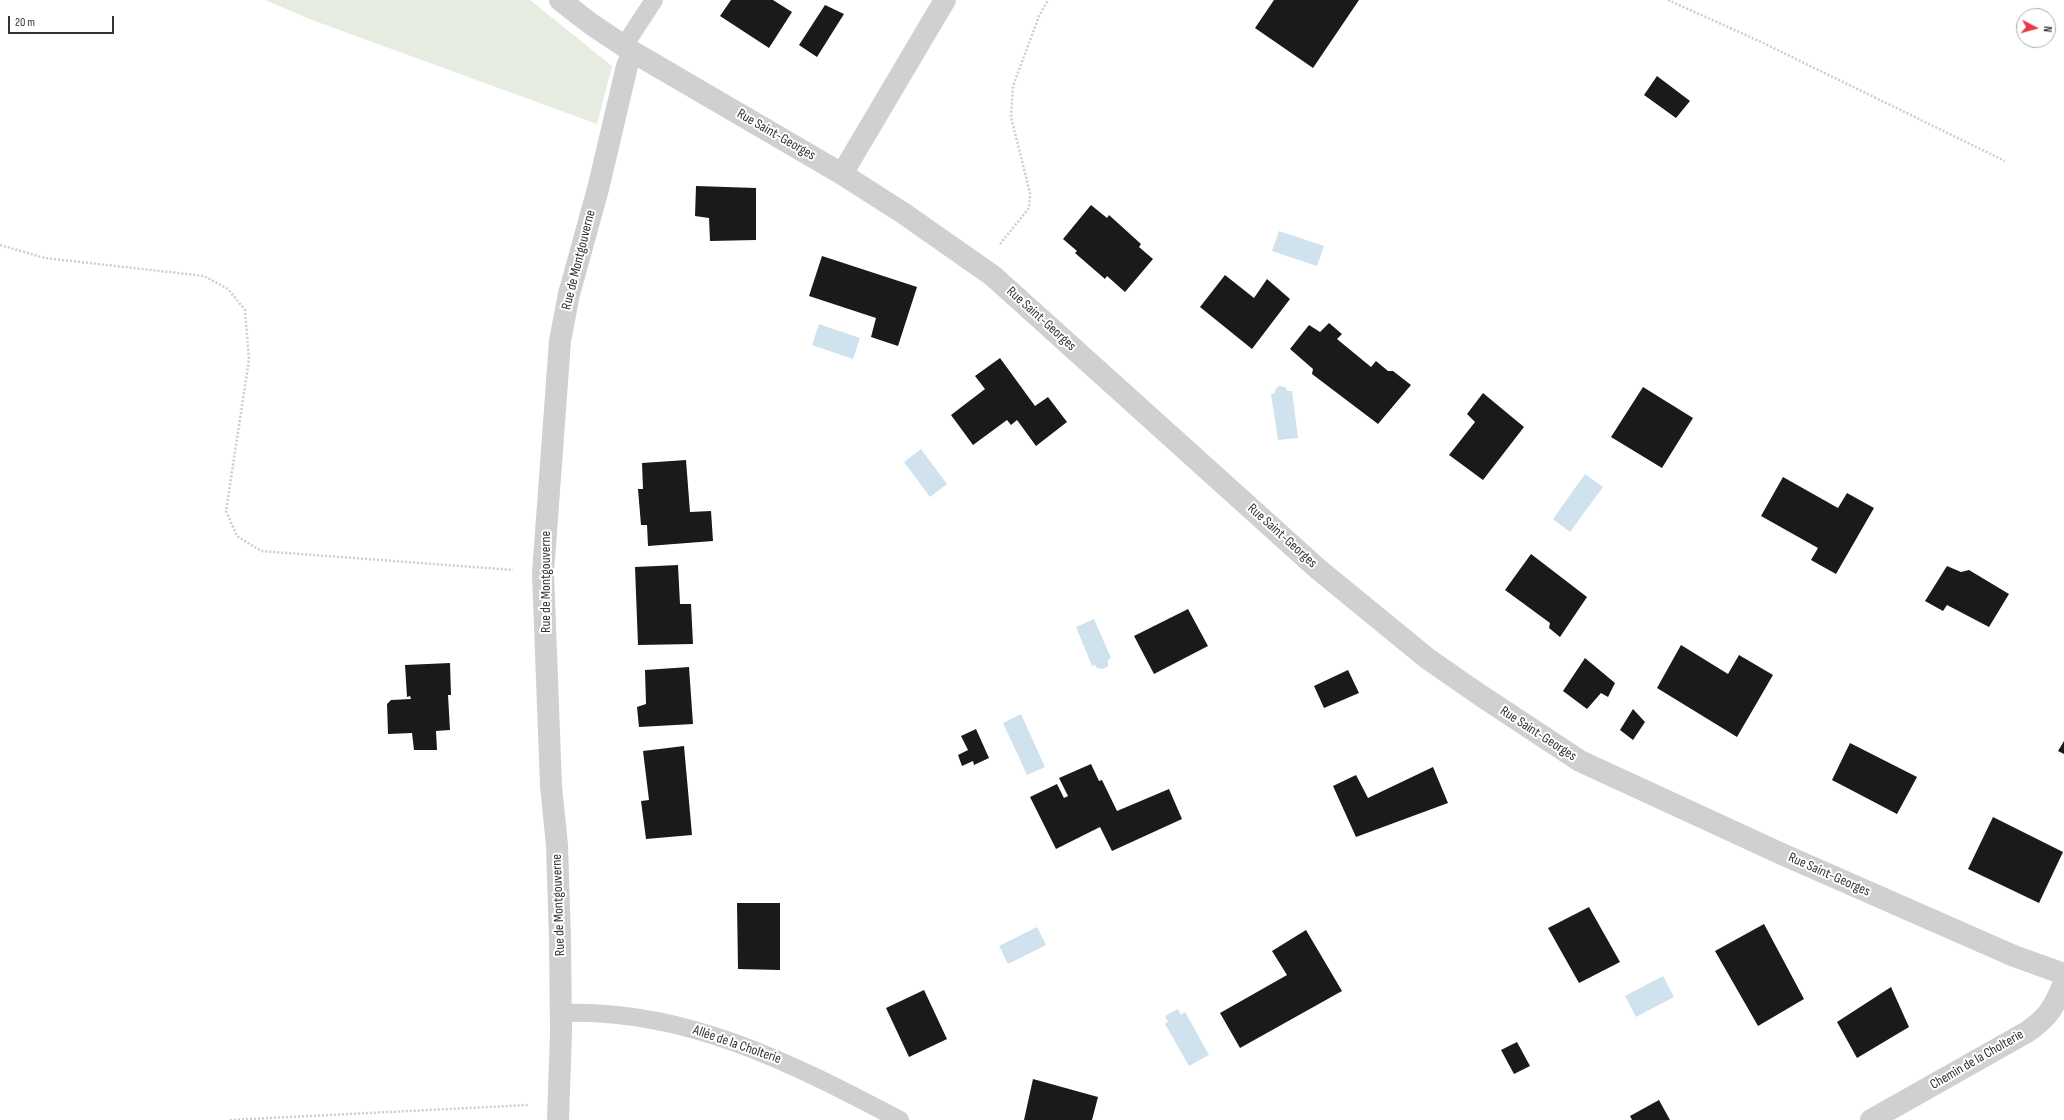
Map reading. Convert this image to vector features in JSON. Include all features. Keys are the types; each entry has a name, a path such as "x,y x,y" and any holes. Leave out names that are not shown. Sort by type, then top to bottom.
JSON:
{"street":[{"name":"Rue Saint-Georges","path":"560,0 591,24 628,49 842,174 903,213 993,276 1318,569 1428,659 1480,696 1580,761 1784,855 1999,950 2064,974"},
{"path":"842,174 945,0"},
{"name":"Rue de Montgouverne","path":"558,1112 561,1013 557,846 551,786 543,573 560,341 569,294 598,189 627,66 628,49"},
{"name":"Chemin de la Cholterie","path":"1872,1120 2027,1032 2044,1020 2056,1003 2064,983"}],"lane":[{"path":"628,49 654,0"},
{"name":"Allée de la Cholterie","path":"561,1013 610,1014 659,1020 713,1035 768,1054 820,1078 900,1120"}],"path":[{"path":"981,268 1029,208 1030,194 1011,117 1014,86 1039,16 1048,0"},
{"path":"1668,0 1759,41 2004,161"},
{"path":"0,245 45,258 204,276 228,289 244,310 249,360 226,511 237,536 261,551 543,573"},
{"path":"230,1120 558,1112"}],"shaded area":[{"path":"265,0 530,0 612,66 597,124 312,20"}],"water":[{"path":"1279,231 1324,246 1317,266 1272,251"},
{"path":"819,324 860,338 853,359 812,345"},
{"path":"1279,386 1285,387 1288,391 1292,391 1298,438 1278,440 1271,394 1275,393 1275,390"},
{"path":"921,449 947,484 930,497 904,462"},
{"path":"1585,474 1603,487 1570,532 1553,519"},
{"path":"1094,619 1111,658 1108,660 1108,666 1103,669 1097,668 1095,665 1092,666 1076,627"},
{"path":"1021,714 1045,767 1027,775 1003,723"},
{"path":"1037,927 1046,945 1008,964 999,946"},
{"path":"1663,976 1674,997 1636,1017 1625,996"},
{"path":"1178,1009 1181,1015 1185,1012 1209,1055 1189,1066 1165,1024 1168,1022 1165,1016"}],"building":[{"path":"731,0 773,0 792,12 769,48 720,16"},
{"path":"1274,0 1359,0 1313,68 1255,28"},
{"path":"825,5 844,14 817,57 799,45"},
{"path":"1657,76 1690,101 1676,118 1644,95"},
{"path":"696,186 756,188 756,240 710,241 709,218 695,216"},
{"path":"1091,205 1107,218 1109,215 1141,244 1139,247 1153,259 1125,292 1107,276 1105,279 1075,253 1077,251 1063,239"},
{"path":"822,256 917,287 898,346 871,337 876,318 809,296"},
{"path":"1225,275 1254,298 1267,279 1290,299 1252,349 1200,307"},
{"path":"1329,323 1342,334 1337,339 1371,367 1376,361 1388,371 1393,371 1411,385 1378,424 1312,374 1313,369 1290,349 1309,325 1320,332"},
{"path":"1000,358 1035,406 1048,397 1067,422 1036,446 1017,420 1011,425 1007,420 973,445 951,415 985,389 975,376"},
{"path":"1643,387 1693,418 1662,468 1611,437"},
{"path":"1483,393 1524,427 1483,480 1449,455 1475,422 1467,414"},
{"path":"686,460 690,512 711,511 713,541 648,546 647,525 641,525 638,489 643,489 642,463"},
{"path":"1783,477 1838,508 1847,493 1874,508 1836,574 1811,560 1818,548 1761,516"},
{"path":"1531,554 1587,597 1560,637 1549,628 1550,623 1505,590"},
{"path":"678,565 680,604 691,604 693,644 638,645 635,567"},
{"path":"1947,566 1961,572 1969,570 2009,594 1989,627 1947,605 1943,611 1925,601"},
{"path":"1188,609 1208,646 1154,674 1134,636"},
{"path":"1681,645 1728,674 1739,655 1773,675 1737,737 1657,688"},
{"path":"1585,658 1615,683 1608,697 1601,693 1587,709 1563,691"},
{"path":"450,663 451,695 448,695 450,730 436,731 437,750 414,750 412,733 388,734 387,704 391,700 411,699 410,696 407,697 405,665"},
{"path":"689,667 693,724 639,727 637,707 646,704 645,670"},
{"path":"1348,670 1359,693 1324,708 1314,686"},
{"path":"1633,709 1645,722 1633,740 1620,730"},
{"path":"976,729 989,758 974,765 973,761 962,766 958,755 968,750 961,736"},
{"path":"2064,741 2064,754 2058,751"},
{"path":"1850,743 1917,777 1897,814 1832,780"},
{"path":"684,746 692,835 646,839 641,801 649,800 643,751"},
{"path":"1091,764 1099,781 1102,780 1117,811 1169,789 1182,819 1112,851 1100,827 1056,849 1030,797 1057,784 1064,798 1068,796 1059,778"},
{"path":"1433,767 1448,803 1356,837 1333,786 1356,775 1368,798"},
{"path":"1993,817 2063,852 2039,903 1968,869"},
{"path":"737,903 780,903 780,970 738,969"},
{"path":"1589,907 1620,962 1579,983 1548,928"},
{"path":"1764,924 1804,999 1758,1026 1715,951"},
{"path":"1306,930 1342,991 1240,1048 1220,1013 1287,975 1272,951"},
{"path":"1891,987 1909,1027 1857,1058 1837,1022"},
{"path":"924,990 947,1039 909,1057 886,1008"},
{"path":"1517,1042 1530,1066 1514,1074 1501,1050"},
{"path":"1033,1079 1098,1097 1092,1120 1024,1120"},
{"path":"1659,1100 1670,1120 1632,1120 1630,1116"}]}
